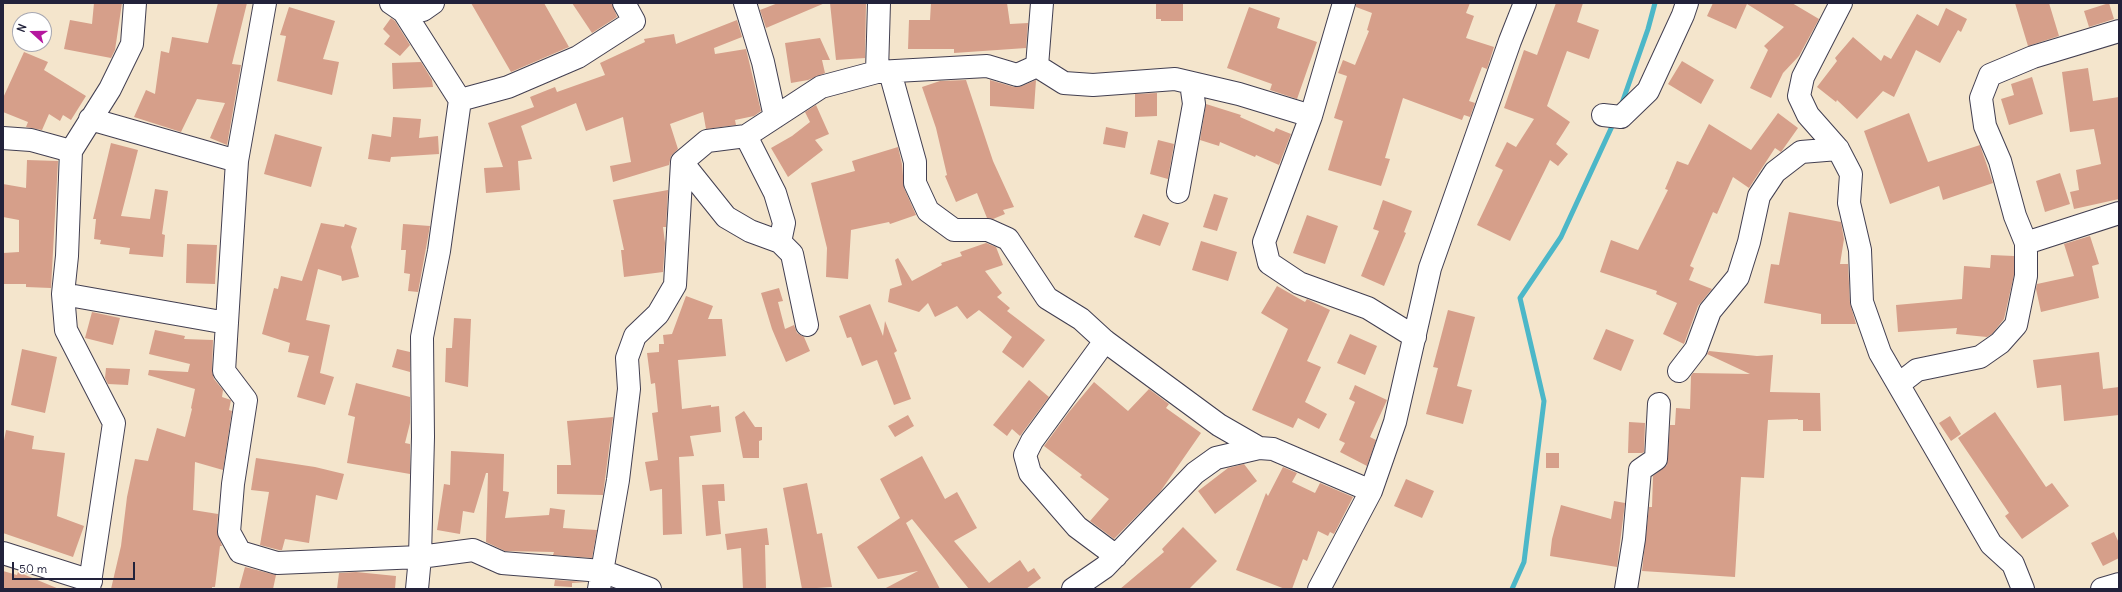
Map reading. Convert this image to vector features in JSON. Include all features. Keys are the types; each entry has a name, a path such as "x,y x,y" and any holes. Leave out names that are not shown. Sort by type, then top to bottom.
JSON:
{"street":[{"path":"3,553 90,585 114,423 66,330 63,294 67,256 71,151 110,89 132,44 135,3"},
{"path":"265,3 237,161 224,371 246,400 233,484 228,532 240,552 277,563 420,557 473,550 502,563 650,589"},
{"path":"398,8 423,10 433,3"},
{"path":"460,100 508,87 578,57 634,21 624,3"},
{"path":"745,3 763,62 775,117"},
{"path":"879,3 884,72 915,162 915,183 928,211 954,230 988,230 1008,239 1047,298 1081,319 1105,341 1219,425 1259,448"},
{"path":"1037,66 1042,3"},
{"path":"1344,3 1311,116 1264,242 1269,263 1299,283 1368,308 1415,336"},
{"path":"1319,589 1371,491 1395,422 1430,268 1510,41 1525,3"},
{"path":"1603,115 1622,117 1648,91 1683,15 1687,3"},
{"path":"1841,3 1803,77 1799,96 1808,115 1838,149 1851,174 1849,203 1860,250 1862,302 1880,353 1991,544 2013,564 2023,589"},
{"path":"398,8 460,100 439,251 422,337 423,437 420,557 417,589"},
{"path":"1899,384 1916,370 1980,357 2000,343 2016,325 2026,276 2026,243 2015,216 2000,161 1985,126 1981,98 1990,75 2034,58 2119,31"},
{"path":"601,580 619,472 629,389 627,358 635,336 658,314 675,286 682,162 707,141 746,136 821,87 884,72 987,66 1017,75 1037,66"},
{"path":"1037,66 1064,83 1093,85 1175,79 1240,94 1311,116"},
{"path":"1178,192 1194,104 1191,83"},
{"path":"90,119 237,161"},
{"path":"746,136 775,193 784,223 780,242"},
{"path":"3,138 31,140 71,151"},
{"path":"1679,371 1696,349 1710,311 1738,277 1749,242 1759,196 1775,172 1801,152 1838,149"},
{"path":"682,162 726,217 750,231 780,242 792,254 807,325"},
{"path":"2026,243 2119,213"},
{"path":"63,294 227,323"},
{"path":"1105,341 1032,441 1025,455 1030,473 1077,526 1116,556"},
{"path":"1626,589 1634,539 1640,470 1656,459 1659,404"},
{"path":"1073,589 1105,567 1142,526 1195,473 1216,458 1259,448 1273,449 1371,491"},
{"path":"2102,589 2119,584"}],"building":[{"path":"94,3 122,3 115,50 111,58 64,49 70,20 92,24"},
{"path":"218,3 247,3 232,64 241,65 227,145 210,138 225,103 197,99 181,132 134,117 146,90 155,94 161,51 169,53 172,37 208,43"},
{"path":"471,3 544,3 569,47 511,72"},
{"path":"572,3 612,3 617,17 592,33"},
{"path":"778,3 825,3 766,28 760,10"},
{"path":"830,3 866,3 865,58 836,60"},
{"path":"931,3 1007,3 1010,24 1028,23 1026,48 954,53 954,49 908,49 909,20 930,20"},
{"path":"1156,3 1183,3 1183,21 1161,21 1161,19 1156,19"},
{"path":"1356,3 1470,3 1466,13 1474,16 1466,38 1494,47 1487,69 1482,67 1469,101 1475,103 1470,117 1464,115 1462,120 1403,98 1385,158 1390,159 1381,186 1328,170 1343,121 1334,118 1347,76 1338,73 1343,60 1355,65 1369,31 1367,30 1372,13 1356,7"},
{"path":"1556,3 1583,3 1577,22 1599,30 1589,59 1567,51 1547,106 1570,122 1556,144 1568,154 1558,166 1550,160 1510,241 1477,225 1503,170 1495,166 1507,142 1516,147 1534,119 1504,108 1524,50 1537,55"},
{"path":"1713,3 1792,3 1819,19 1799,56 1783,73 1771,98 1750,88 1768,50 1764,46 1784,27 1747,4 1736,29 1707,16"},
{"path":"2015,3 2049,3 2059,36 2028,46"},
{"path":"2109,3 2114,19 2089,27 2084,11"},
{"path":"289,7 335,21 323,59 339,62 332,95 277,81 286,36 280,35"},
{"path":"1249,7 1280,18 1277,28 1317,42 1297,99 1270,90 1272,84 1227,68"},
{"path":"1946,8 1967,19 1961,32 1958,30 1940,63 1916,50 1894,97 1883,91 1857,119 1837,100 1836,102 1817,87 1837,61 1835,58 1853,37 1881,61 1884,55 1891,59 1917,14 1938,26"},
{"path":"391,18 395,21 410,45 400,56 384,44 390,36 383,29"},
{"path":"737,20 742,37 714,48 715,54 746,49 761,111 754,116 735,120 736,125 706,129 703,112 670,124 678,149 671,156 669,165 613,182 610,166 631,162 623,117 586,131 576,103 521,126 532,159 518,161 520,190 486,193 484,168 503,167 488,123 534,107 530,97 555,87 557,92 605,75 600,63 645,42 644,39 674,34 676,44"},
{"path":"820,38 830,60 822,60 825,73 808,80 791,83 785,43"},
{"path":"24,52 48,62 44,70 86,96 71,120 63,115 60,121 49,114 42,130 26,127 28,122 3,112 3,98"},
{"path":"1682,61 1714,80 1701,104 1668,84"},
{"path":"421,62 432,80 433,87 393,89 392,63"},
{"path":"2088,68 2093,101 2119,97 2119,199 2074,209 2070,192 2079,190 2076,170 2101,164 2094,129 2070,132 2062,72"},
{"path":"2032,77 2043,114 2009,125 2001,99 2014,95 2011,84"},
{"path":"966,80 993,161 1014,207 1003,210 1005,214 993,219 987,218 977,193 956,202 945,176 947,175 936,128 922,87 940,81"},
{"path":"990,80 1014,87 1022,86 1036,80 1034,109 990,106"},
{"path":"1157,93 1157,116 1135,117 1135,94"},
{"path":"1206,104 1241,115 1240,117 1274,132 1276,128 1291,134 1279,165 1256,155 1255,157 1220,142 1219,146 1200,140"},
{"path":"816,105 829,134 815,140 823,150 788,177 771,148 792,136 810,122 805,112"},
{"path":"1778,113 1798,128 1781,152 1775,148 1749,188 1733,177 1717,214 1713,212 1690,266 1694,268 1689,280 1712,289 1698,306 1684,344 1663,334 1677,303 1656,294 1657,291 1600,272 1611,240 1638,250 1668,190 1665,189 1677,161 1688,165 1709,124 1751,150"},
{"path":"1909,113 1928,162 1980,145 1993,183 1943,200 1939,186 1890,204 1864,131"},
{"path":"393,117 421,119 419,138 438,136 439,154 391,157 390,162 368,159 372,134 391,137"},
{"path":"1106,127 1128,132 1125,148 1103,144"},
{"path":"275,134 322,147 311,187 264,174"},
{"path":"1158,140 1174,144 1168,179 1150,174"},
{"path":"111,143 138,150 121,216 150,219 155,189 168,191 162,234 165,235 163,257 129,254 130,248 100,244 101,240 94,239 96,219 93,219"},
{"path":"898,147 902,164 904,188 916,215 890,224 889,222 851,230 848,279 826,277 827,248 811,183 855,171 852,161"},
{"path":"27,160 58,161 51,288 26,287 26,284 3,284 3,253 19,252 19,220 3,217 3,184 26,188"},
{"path":"2060,173 2070,204 2045,212 2036,181"},
{"path":"668,190 666,227 663,227 665,243 663,272 624,277 621,250 624,250 613,200"},
{"path":"1214,194 1228,198 1217,231 1203,227"},
{"path":"1383,200 1412,211 1404,232 1406,233 1384,286 1361,276 1379,231 1373,229"},
{"path":"1789,212 1841,222 1844,239 1840,264 1848,264 1850,303 1856,324 1821,324 1821,314 1764,303 1771,264 1779,265"},
{"path":"1143,214 1169,223 1160,246 1134,237"},
{"path":"1307,215 1338,226 1325,264 1293,253"},
{"path":"321,223 344,227 345,224 357,228 351,247 359,277 342,281 341,276 318,269 306,320 330,325 320,373 334,377 325,405 297,397 309,356 288,352 290,343 262,334 274,288 278,289 281,276 302,281"},
{"path":"403,224 430,226 418,292 408,291 410,274 404,273 406,250 401,250"},
{"path":"2090,236 2099,264 2092,266 2099,298 2041,312 2036,289 2037,284 2074,276 2064,244"},
{"path":"1201,241 1237,252 1228,281 1192,270"},
{"path":"986,243 996,247 1003,265 985,271 1002,293 997,297 1010,308 1007,311 1045,340 1023,368 1002,352 1012,337 979,310 967,319 957,306 935,317 928,303 919,312 888,302 890,289 902,285 895,260 898,258 912,281 942,265 941,263 962,256 960,252"},
{"path":"187,244 217,245 215,284 186,283"},
{"path":"1991,255 2014,256 2014,275 2004,319 1992,334 1987,337 1956,334 1957,328 1898,332 1896,305 1962,299 1964,266 1990,268"},
{"path":"1277,286 1305,302 1307,299 1330,310 1307,361 1321,367 1305,402 1327,414 1319,429 1298,418 1293,428 1252,410 1288,329 1261,313"},
{"path":"779,288 783,301 778,302 785,329 794,325 797,333 804,337 810,351 786,362 772,329 761,293"},
{"path":"686,296 713,306 708,319 722,319 726,356 678,360 682,409 711,405 711,407 719,406 721,432 690,436 694,456 679,457 682,534 663,535 662,489 650,491 645,462 658,460 652,413 658,412 655,383 651,384 647,353 659,352 659,344 664,344 663,335 672,334"},
{"path":"870,304 883,336 885,321 897,351 894,353 911,399 894,405 877,360 862,366 851,337 847,338 839,316"},
{"path":"1448,310 1475,317 1457,386 1472,390 1463,424 1426,414 1438,368 1433,367"},
{"path":"92,312 120,318 113,345 85,338"},
{"path":"454,318 471,319 468,387 445,382 446,348 452,348"},
{"path":"1606,329 1634,340 1621,371 1593,359"},
{"path":"155,330 185,336 184,339 213,340 212,371 214,379 223,390 222,397 231,400 229,410 232,411 223,470 195,462 193,510 218,514 217,531 222,546 220,546 215,587 212,587 212,589 111,589 121,546 127,497 135,459 148,461 157,428 185,437 192,409 195,389 148,375 149,370 188,372 190,364 149,354"},
{"path":"1350,334 1377,346 1365,375 1337,363"},
{"path":"22,349 57,357 45,413 11,405"},
{"path":"397,349 410,352 410,372 392,367"},
{"path":"1709,351 1757,356 1773,355 1770,392 1820,393 1821,431 1803,431 1803,420 1768,420 1764,478 1741,477 1735,577 1642,571 1649,507 1652,507 1653,476 1667,465 1670,425 1675,425 1676,408 1690,409 1691,376 1693,373 1750,374 1707,354"},
{"path":"2099,352 2103,389 2119,387 2119,415 2064,421 2061,385 2037,388 2033,360"},
{"path":"106,368 130,369 128,385 108,384 105,378"},
{"path":"1029,380 1049,397 1020,436 1012,429 1007,436 993,425"},
{"path":"1094,382 1128,411 1149,389 1169,404 1166,408 1201,433 1160,492 1114,539 1090,521 1109,499 1080,477 1082,475 1044,446 1069,412"},
{"path":"356,383 410,397 410,423 405,443 410,444 410,474 347,463 355,417 348,415"},
{"path":"1355,385 1387,400 1370,437 1376,440 1367,466 1340,452 1345,443 1339,440 1355,402 1349,399"},
{"path":"744,411 755,427 762,427 762,440 759,441 759,458 743,458 735,417"},
{"path":"1995,412 2046,487 2052,483 2069,506 2022,539 2005,516 2009,513 1958,438"},
{"path":"908,415 914,426 895,437 888,426"},
{"path":"1950,416 1961,434 1951,441 1939,423"},
{"path":"613,417 603,495 557,494 557,465 571,465 567,421"},
{"path":"1629,422 1645,423 1644,452 1642,453 1628,453"},
{"path":"6,430 34,436 32,449 65,453 57,516 84,526 73,557 3,533 3,446"},
{"path":"451,451 504,454 503,491 509,492 505,518 549,515 550,508 565,510 563,528 597,530 592,558 553,555 554,552 505,551 486,542 488,473 486,473 474,513 463,511 460,534 437,530 444,484 450,485"},
{"path":"1546,453 1559,453 1559,468 1546,468"},
{"path":"922,456 945,499 957,492 977,528 954,541 989,583 1020,560 1028,572 1034,568 1041,578 1026,589 969,589 912,519 906,523 940,589 884,589 918,571 878,579 857,547 900,518 880,479"},
{"path":"256,458 315,467 344,474 337,500 316,495 309,543 285,539 282,550 260,545 269,492 251,490"},
{"path":"1244,464 1257,481 1215,514 1198,491 1228,468"},
{"path":"1283,467 1297,473 1292,482 1315,493 1320,483 1353,497 1334,534 1330,532 1328,536 1318,531 1307,561 1303,559 1292,589 1285,589 1236,570 1266,493 1268,496"},
{"path":"1406,479 1434,491 1422,518 1394,506"},
{"path":"807,483 817,534 822,533 832,587 802,589 783,488"},
{"path":"724,484 725,501 718,501 721,534 706,536 702,485"},
{"path":"1614,501 1625,503 1617,567 1550,556 1552,539 1561,505 1611,519"},
{"path":"1183,527 1217,561 1189,589 1120,589 1164,552 1162,549"},
{"path":"767,528 769,545 765,545 766,589 743,589 741,548 727,550 725,534"},
{"path":"2114,532 2119,543 2119,558 2103,566 2091,543"},
{"path":"245,567 276,575 273,589 239,589"},
{"path":"3,571 17,575 18,572 59,589 3,589"},
{"path":"356,572 396,576 395,589 337,589 339,573"},
{"path":"555,580 587,582 572,583 572,587 554,586"}],"waterway":[{"path":"1621,106 1648,29 1655,3"},
{"path":"1512,589 1524,562 1544,401 1520,298 1561,237 1614,122"}]}
